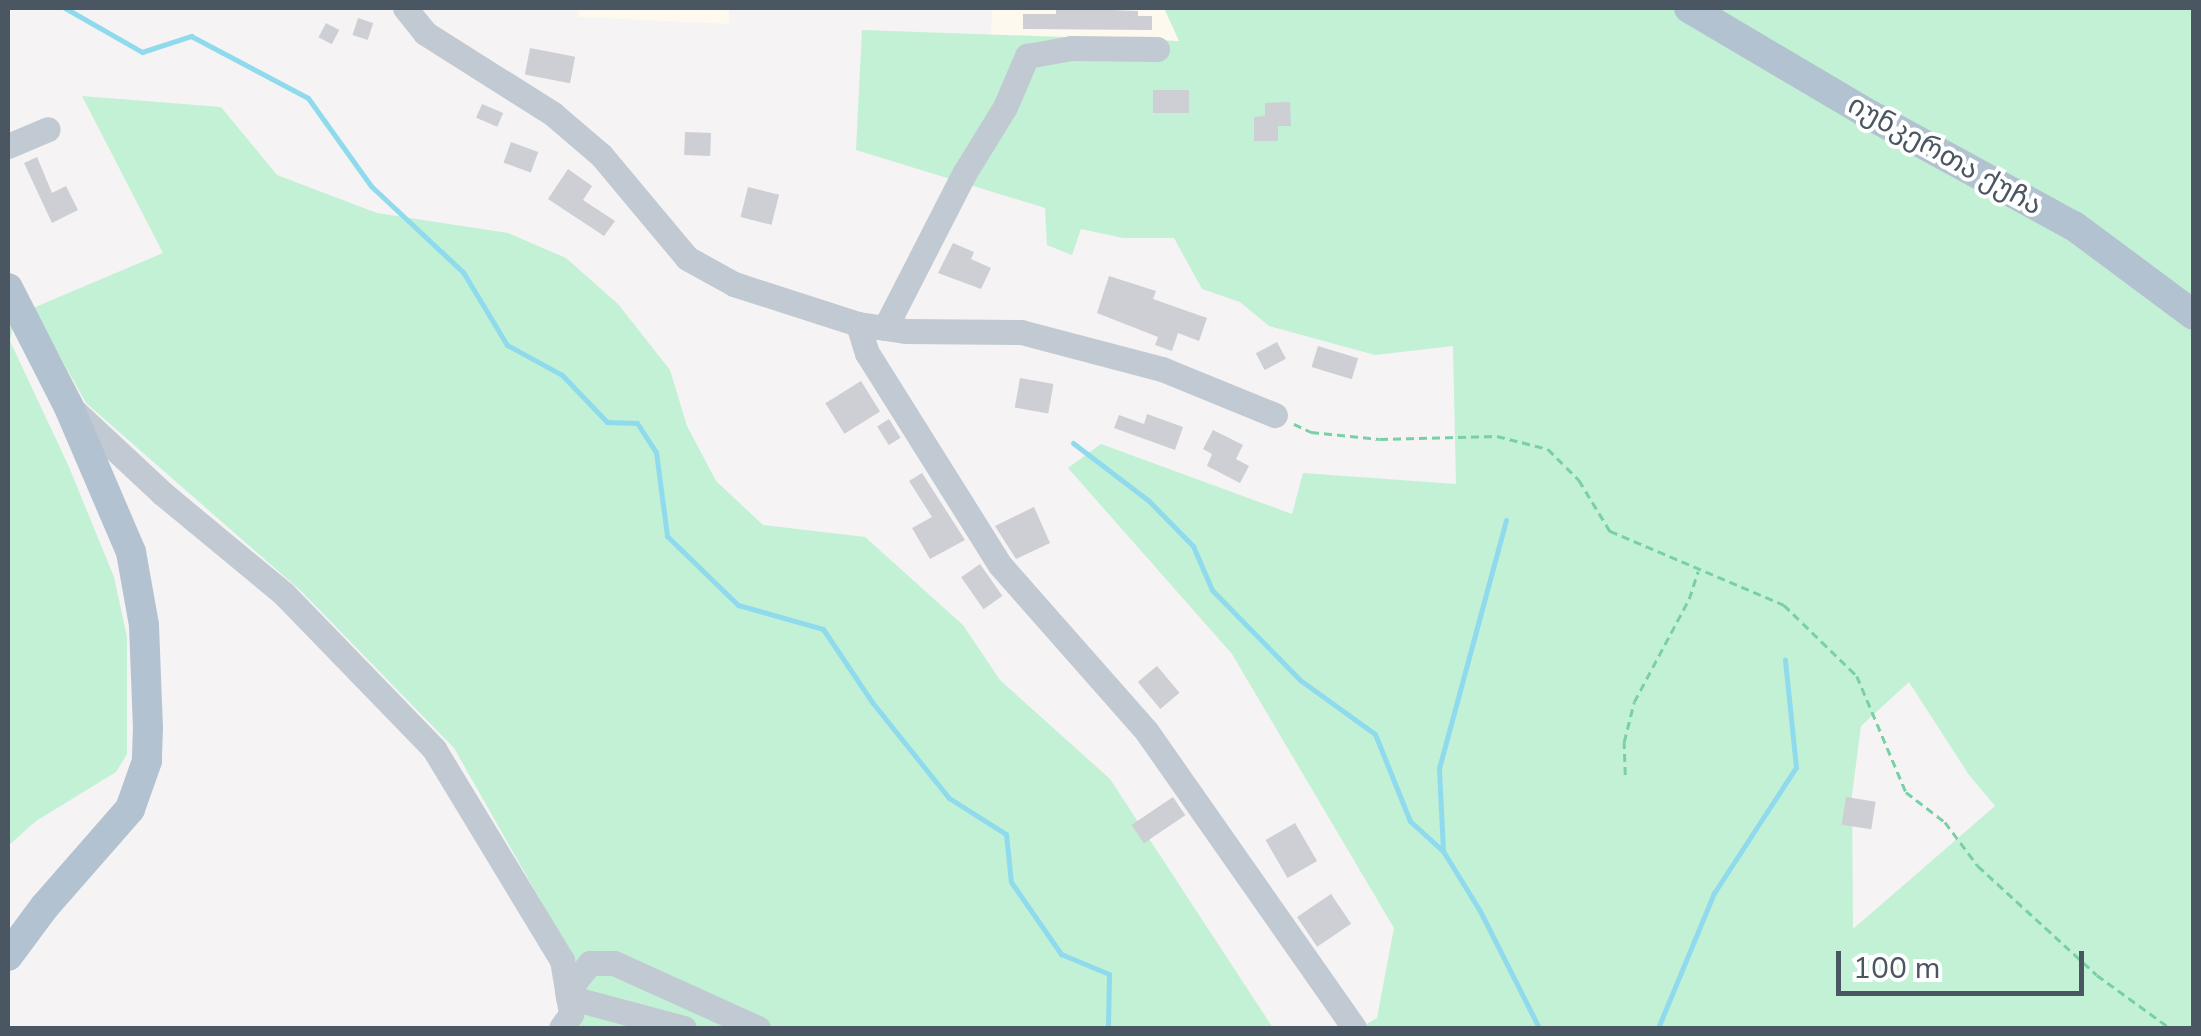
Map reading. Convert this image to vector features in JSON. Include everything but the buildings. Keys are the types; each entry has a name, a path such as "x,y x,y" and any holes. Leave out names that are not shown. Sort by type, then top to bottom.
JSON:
{"main road":[{"name":"იუნკერთა ქუჩა","path":"1689,8 1870,115 2074,226 2194,314"},
{"path":"8,288 68,405 131,552 144,626 147,761 130,809 44,906 8,956"}],"street":[{"path":"405,8 425,33 553,114 601,154 687,258 734,284 858,324 1021,332 1162,368 1275,414"},
{"path":"885,328 965,172 1005,107 1026,56 1072,48 1158,49"},
{"path":"8,146 48,130"},
{"path":"858,324 867,353 1000,566 1148,732 1354,1028"},
{"path":"68,405 162,493 284,594 434,749 562,960 571,1014 560,1028"},
{"path":"568,994 590,964 614,963 758,1028"},
{"path":"568,994 684,1028"}],"path":[{"path":"1275,414 1310,432 1380,440 1497,436 1548,449 1579,480 1610,531 1784,605 1857,676 1906,792 1945,822 1978,866 2097,975 2170,1028"},
{"path":"1625,775 1624,742 1634,702 1689,599 1699,569"}],"shaded area":[{"path":"578,8 729,8 729,24 578,17"},
{"path":"992,8 1164,8 1180,41 991,36"}],"green space":[{"path":"1164,8 2193,8 2193,1028 1360,1028 1377,1018 1394,928 1232,654 1068,468 1101,444 1292,514 1303,473 1456,484 1453,346 1375,355 1269,326 1240,302 1202,289 1174,238 1123,238 1081,229 1072,255 1047,245 1045,208 856,150 862,30 1179,41","holes":["1909,682 1969,775 1995,806 1853,929 1852,795 1861,726"]},
{"path":"82,96 221,107 277,175 377,213 508,233 566,258 618,304 670,370 687,426 716,481 763,525 865,537 963,625 1000,680 1110,779 1273,1028 575,1028 582,1017 572,956 454,748 301,591 86,403 33,308 163,253"},
{"path":"8,311 14,321 10,341 69,467 114,577 127,637 127,754 116,772 36,821 8,846"}],"waterway":[{"path":"65,8 142,52 191,36 308,98 371,186 463,272 507,345 562,375 607,422 637,423 656,452 667,536 738,605 823,629 872,702 949,798 1006,834 1011,882 1061,954 1109,974 1108,1028"},
{"path":"1073,443 1149,501 1193,546 1212,590 1300,680 1375,734 1410,821 1443,851"},
{"path":"1506,520 1439,769 1443,851 1480,911 1539,1028"},
{"path":"1658,1028 1714,893 1796,767 1785,660"}]}
